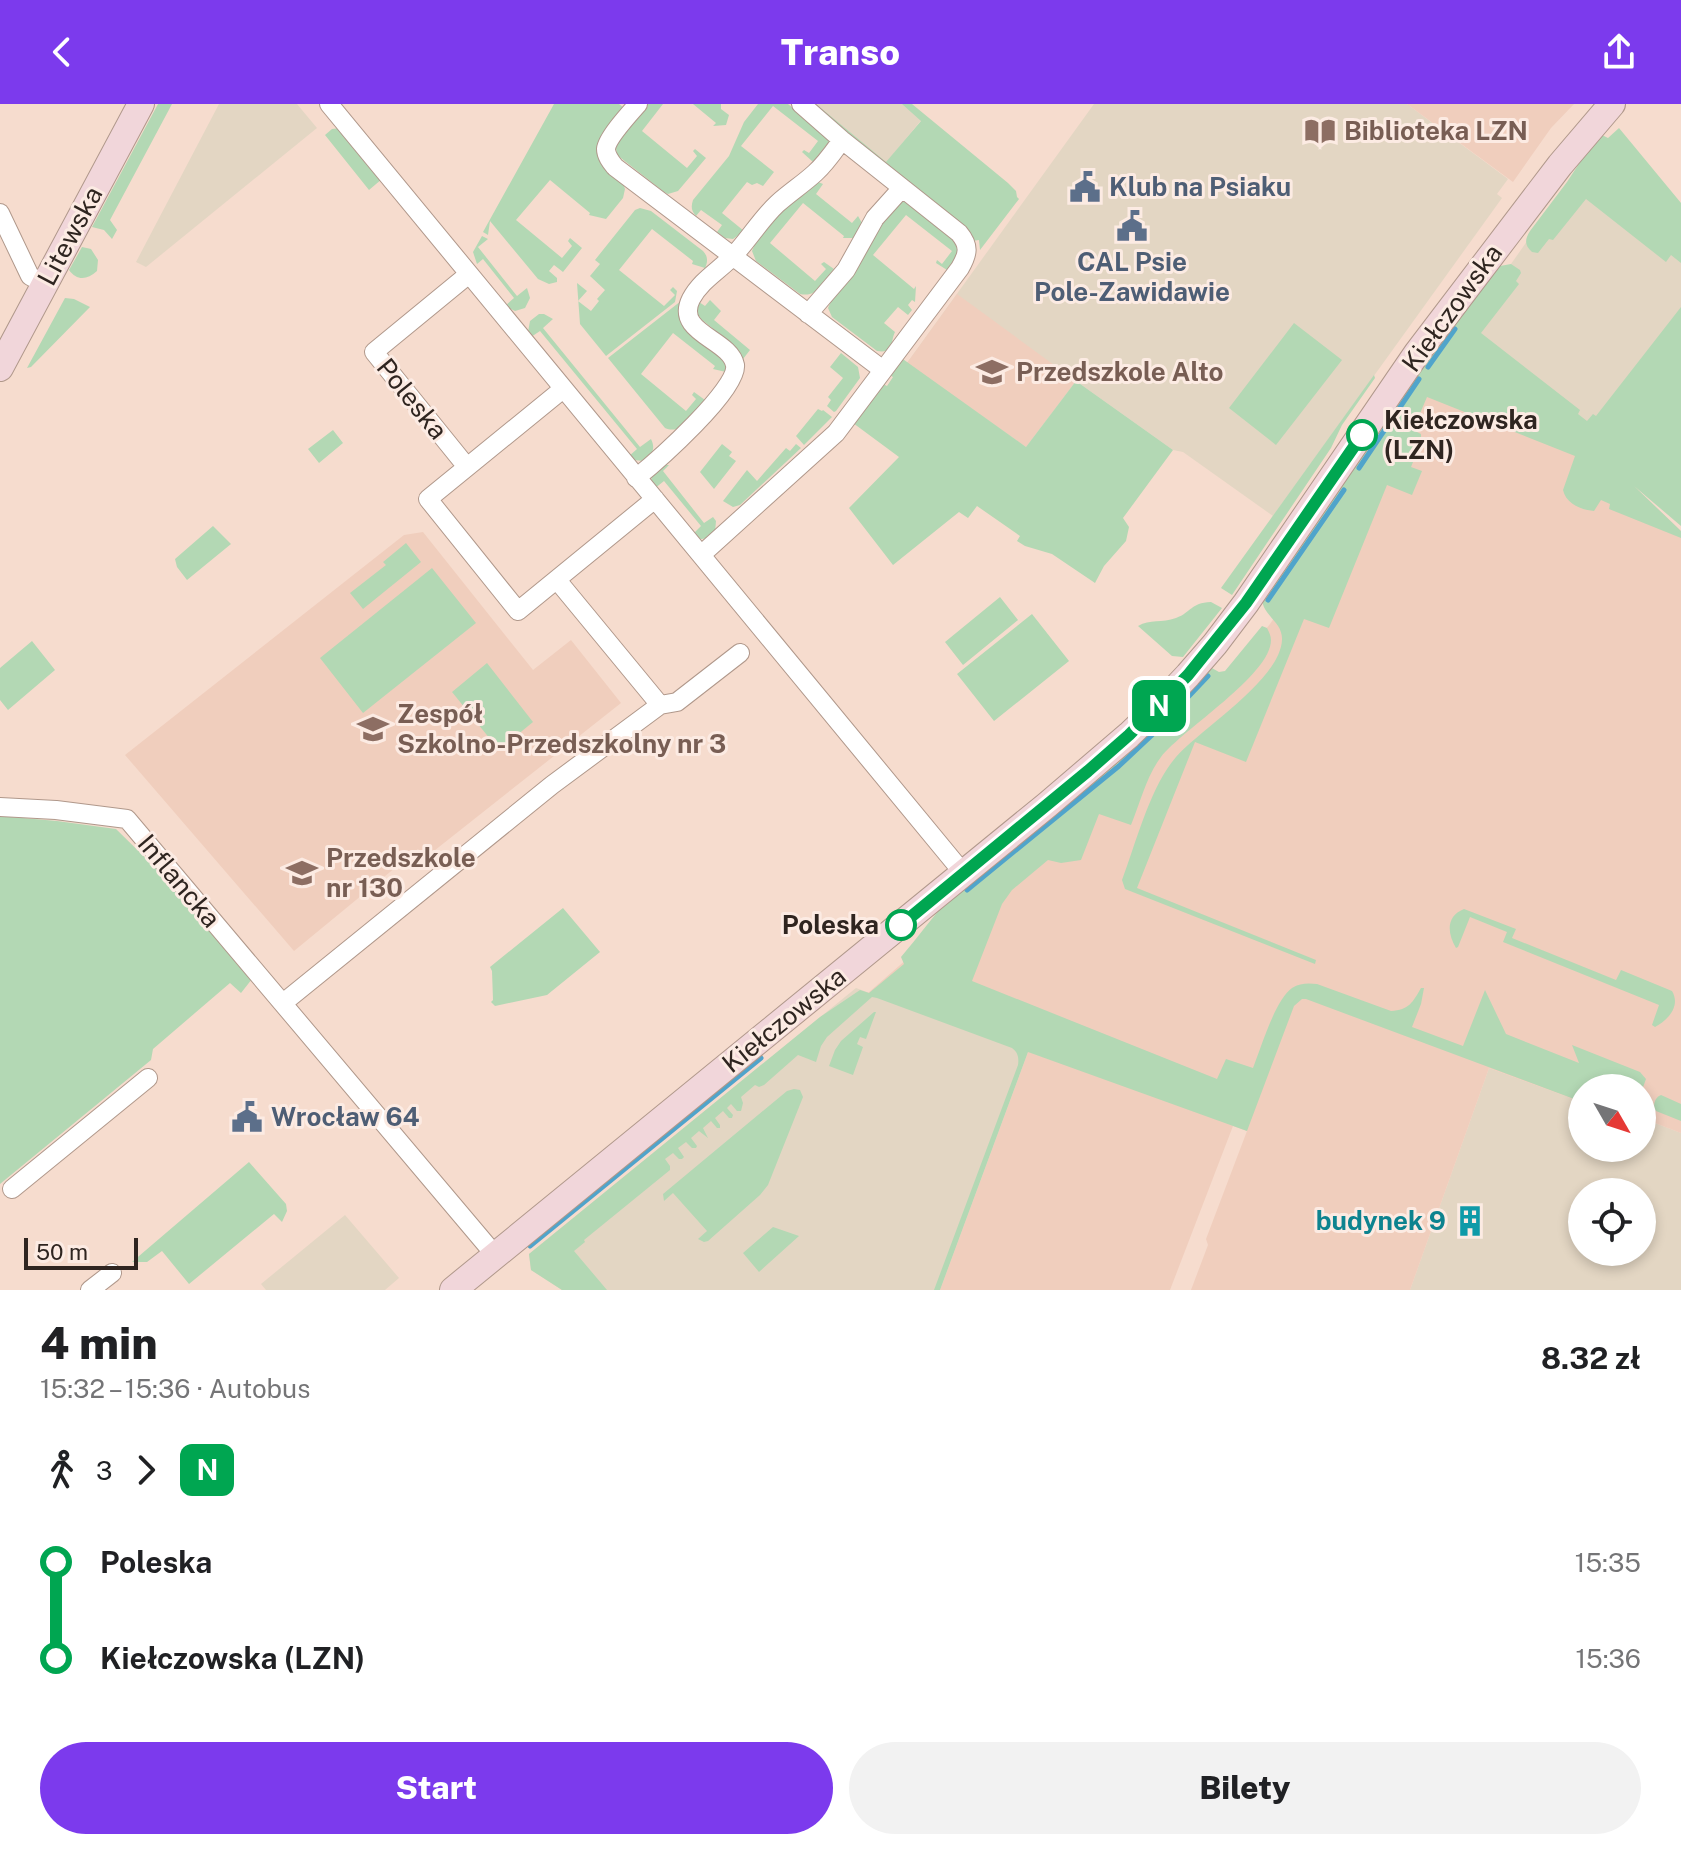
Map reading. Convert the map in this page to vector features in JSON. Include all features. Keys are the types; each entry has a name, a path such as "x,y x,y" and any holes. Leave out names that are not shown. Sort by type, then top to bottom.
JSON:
{"street":[{"name":"Litewska","path":"0,368 141,104"},
{"path":"329,104 964,874"},
{"path":"638,104 606,148 608,159 615,167 883,370"},
{"path":"701,555 836,433 967,256 966,241 959,233 801,104"},
{"name":"Kiełczowska","path":"453,1290 964,874 1129,735 1188,675 1246,603 1443,318 1578,142 1612,104"},
{"path":"636,478 679,440 732,378 735,366 731,356 690,320 688,310 692,298 776,205 817,171 842,140"},
{"path":"808,314 846,270 875,218 902,188"},
{"path":"0,213 30,276 45,284"},
{"name":"Poleska","path":"467,467 374,352 469,274"},
{"path":"563,389 428,499 518,611 655,499"},
{"path":"557,580 660,705"},
{"path":"283,1003 552,785 660,705 677,702 740,653"},
{"name":"Inflancka","path":"0,807 127,819 495,1255"},
{"path":"12,1189 148,1078"},
{"path":"90,1290 112,1273"}],"shaded area":[{"path":"219,104 297,104 317,128 146,267 136,262"},
{"path":"813,104 904,104 922,119 886,163"},
{"path":"1094,104 1407,104 1508,179 1497,194 1502,198 1273,516 1076,381 1026,447 907,363"},
{"path":"1407,104 1574,104 1551,128 1513,182"},
{"path":"1598,151 1681,246 1681,314 1583,437 1472,331 1511,264 1551,207"},
{"name":"Przedszkole Alto","path":"957,294 1076,381 1026,447 907,363"},
{"path":"1472,331 1681,531 1681,1133 1656,1123 1656,1074 1568,1074 1568,1097 1489,1068 1410,1290 1191,1290 1208,1245 1206,1239 1247,1131 1233,1126 1170,1290 940,1290 1028,1052 868,993 1222,684 1270,624"},
{"name":"Zespół Szkolno-Przedszkolny nr 3","path":"423,532 533,670 571,640 621,703 425,858 418,849 294,951 125,755 404,535"},
{"path":"856,988 1028,1051 940,1290 562,1290 531,1270 529,1254"},
{"path":"1489,1068 1568,1097 1568,1162 1656,1162 1656,1123 1681,1133 1681,1290 1410,1290"},
{"path":"345,1215 399,1278 385,1290 266,1290 261,1284"}],"green space":[{"path":"158,104 172,104 110,220 117,230 112,239 104,230 92,227"},
{"path":"554,104 619,104 624,108 604,133 625,189 623,198 606,219 589,215 550,180 516,220 562,258 572,246 568,241 570,238 582,248 563,272 554,265 549,271 557,282 549,284 538,279 490,221 488,235 483,232"},
{"path":"648,104 663,104 642,131 687,168 697,156 693,151 695,149 706,158 678,191 668,194 617,155 617,143"},
{"path":"693,104 721,104 721,109 729,115 726,125 713,126 716,123"},
{"path":"758,104 788,104 831,139 813,162 802,152 809,153 818,141 773,106 741,146 774,172 763,186 747,182 722,213 744,231 733,239 725,238 717,232 722,225 701,210 696,216 692,202 729,156 744,122"},
{"path":"810,104 816,104 886,162 921,121 902,104 912,104 1008,183 1019,199 980,250 979,240 972,241"},
{"path":"340,128 382,179 369,190 325,135 332,129"},
{"path":"1619,128 1681,203 1681,263 1671,255 1666,262 1586,199 1553,240 1549,239 1538,253 1532,252 1526,242 1530,231 1586,153 1602,135 1608,138"},
{"path":"816,181 823,184 816,194 852,223 858,216 862,223 854,238 843,238 803,203 770,243 815,281 826,269 821,264 824,262 834,269 816,291 806,295 800,294 756,261 752,251 769,226 767,224"},
{"path":"902,202 908,202 955,239 959,254 947,270 936,263 937,260 942,264 952,251 906,215 873,255 914,289 916,286 915,302 912,300 908,305 912,310 908,315 898,307 884,323 895,332 889,349 877,351 832,317 828,308 879,227"},
{"path":"640,208 651,211 707,257 705,268 692,264 693,261 652,229 619,270 664,306 675,295 670,290 673,287 677,291 675,302 606,356 580,324 578,301 591,311 599,301 597,299 605,290 590,276 600,264 595,260 635,210"},
{"path":"482,236 488,239 478,247 517,296 527,288 530,298 525,308 515,311 505,306 514,298 483,259 477,264 473,252"},
{"path":"82,247 91,249 98,260 97,271 82,278 69,270"},
{"path":"1511,264 1520,270 1516,281 1519,284 1481,333 1580,410 1578,414 1587,421 1593,414 1596,416 1681,307 1681,526 1634,486 1681,531 1681,538 1609,509 1610,504 1601,500 1594,511 1575,505 1567,499 1563,490 1575,456 1427,397 1413,430 1421,434 1421,442 1411,467 1422,471 1412,495 1387,485 1329,628 1304,619 1246,762 1195,742 1137,888 1316,960 1315,964 1125,889 1122,880 1138,833 1167,769 1188,745 1254,687 1278,655 1281,633 1265,609 1262,598 1443,328 1491,271"},
{"path":"577,283 587,291 578,301"},
{"path":"65,298 90,307 27,368"},
{"path":"710,300 721,311 714,320 750,350 743,359 734,346 697,313 699,302 705,306"},
{"path":"681,301 680,308 726,363 726,372 713,369 715,366 673,333 641,374 686,411 696,399 692,395 694,392 705,400 688,422 671,430 665,428 608,358"},
{"path":"539,314 553,319 543,328 640,447 651,439 652,451 644,461 628,457 637,449 540,331 531,337 528,332 530,321"},
{"path":"1294,323 1342,360 1276,445 1229,408"},
{"path":"841,353 858,367 860,378 834,412 827,406 831,400 828,397 843,378 830,367"},
{"path":"900,357 1026,447 1076,381 1173,450 1123,518 1129,527 1126,541 1104,566 1095,583 1052,554 1017,541 1020,536 977,506 968,518 959,512 893,565 849,508 899,457 853,423 881,383 887,386 893,377 888,374"},
{"path":"1374,375 1331,448 1232,595 1221,588"},
{"path":"818,409 832,417 804,445 796,436"},
{"path":"333,430 343,443 319,463 308,449"},
{"path":"722,444 732,452 729,456 736,461 714,489 700,472"},
{"path":"796,444 801,448 740,505 733,507 723,501 747,470 757,481 786,448 790,451"},
{"path":"663,465 669,465 663,471 704,523 713,517 716,521 715,532 704,539 692,535 701,526 664,481 654,489 652,475"},
{"path":"213,526 231,544 187,580 175,559"},
{"path":"406,543 421,562 363,609 350,593 386,565 383,562"},
{"path":"432,568 476,623 363,713 320,658"},
{"path":"1000,597 1018,620 963,665 945,642"},
{"path":"1211,602 1222,608 1183,657 1172,656 1138,626 1176,618 1199,604"},
{"path":"1032,614 1069,661 994,721 957,674"},
{"path":"1262,626 1267,628 1271,640 1267,654 1257,669 1161,757 1131,825 1099,814 1081,860 1061,863 1048,860 1012,890 1002,904 972,981 1217,1079 1226,1059 1253,1068 1280,1003 1292,988 1307,984 1317,984 1391,1011 1406,1007 1424,988 1412,1027 1463,1046 1485,990 1506,1034 1579,1063 1572,1045 1642,1074 1568,1074 1568,1097 1302,999 1294,1006 1247,1131 1028,1052 940,1290 934,1290 1018,1058 1012,1048 872,997 827,1037 816,1062 798,1055 764,1085 755,1085 741,1097 741,1111 731,1104 727,1108 732,1118 723,1111 715,1118 720,1128 711,1121 703,1128 708,1138 699,1131 691,1138 696,1148 686,1142 678,1148 684,1157 682,1159 673,1153 665,1159 670,1170 574,1251 607,1290 562,1290 531,1270 529,1254 820,1017 860,990 869,993 904,964 901,957 952,895 1210,667 1219,672 1225,671"},
{"path":"32,641 55,670 8,710 0,700 0,668"},
{"path":"487,663 533,722 499,750 452,692"},
{"path":"0,816 116,829 173,885 252,979 241,993 230,983 153,1049 151,1060 0,1184"},
{"path":"563,908 600,952 547,995 495,1006 491,1002 490,967"},
{"path":"1464,909 1516,929 1512,938 1616,980 1621,970 1672,991 1675,1002 1672,1012 1655,1027 1652,1025 1659,1005 1503,942 1507,932 1470,917 1456,948 1451,937 1451,920"},
{"path":"874,1012 866,1039 860,1037 857,1044 863,1047 853,1075 829,1066 841,1041"},
{"path":"800,1090 803,1097 768,1185 708,1241 698,1239 707,1231 673,1193 664,1201 663,1194 787,1091"},
{"path":"1661,1095 1681,1104 1681,1121 1656,1111 1657,1098"},
{"path":"249,1162 286,1204 287,1211 282,1222 274,1214 189,1284 162,1251 147,1262 132,1262"},
{"path":"773,1227 799,1236 759,1272 743,1253"}],"waterway":[{"path":"1428,367 1455,329"},
{"path":"1359,468 1419,379"},
{"path":"1268,600 1344,490"},
{"path":"967,890 1119,766 1208,676"},
{"path":"530,1246 761,1058"}],"bus line":[{"name":"N","path":"901,925 1088,771 1157,708 1215,644 1246,603 1362,435"}],"place":[{"name":"Biblioteka LZN","path":"1320,131"},
{"name":"Klub na Psiaku","path":"1085,187"},
{"name":"CAL Psie Pole-Zawidawie","path":"1132,226"},
{"name":"Przedszkole Alto","path":"992,372"},
{"name":"Kiełczowska (LZN)","path":"1362,435"},
{"name":"Zespół Szkolno-Przedszkolny nr 3","path":"373,729"},
{"name":"Przedszkole nr 130","path":"302,873"},
{"name":"Poleska","path":"901,925"},
{"name":"Wrocław 64","path":"247,1117"},
{"name":"budynek 9","path":"1470,1221"}]}
